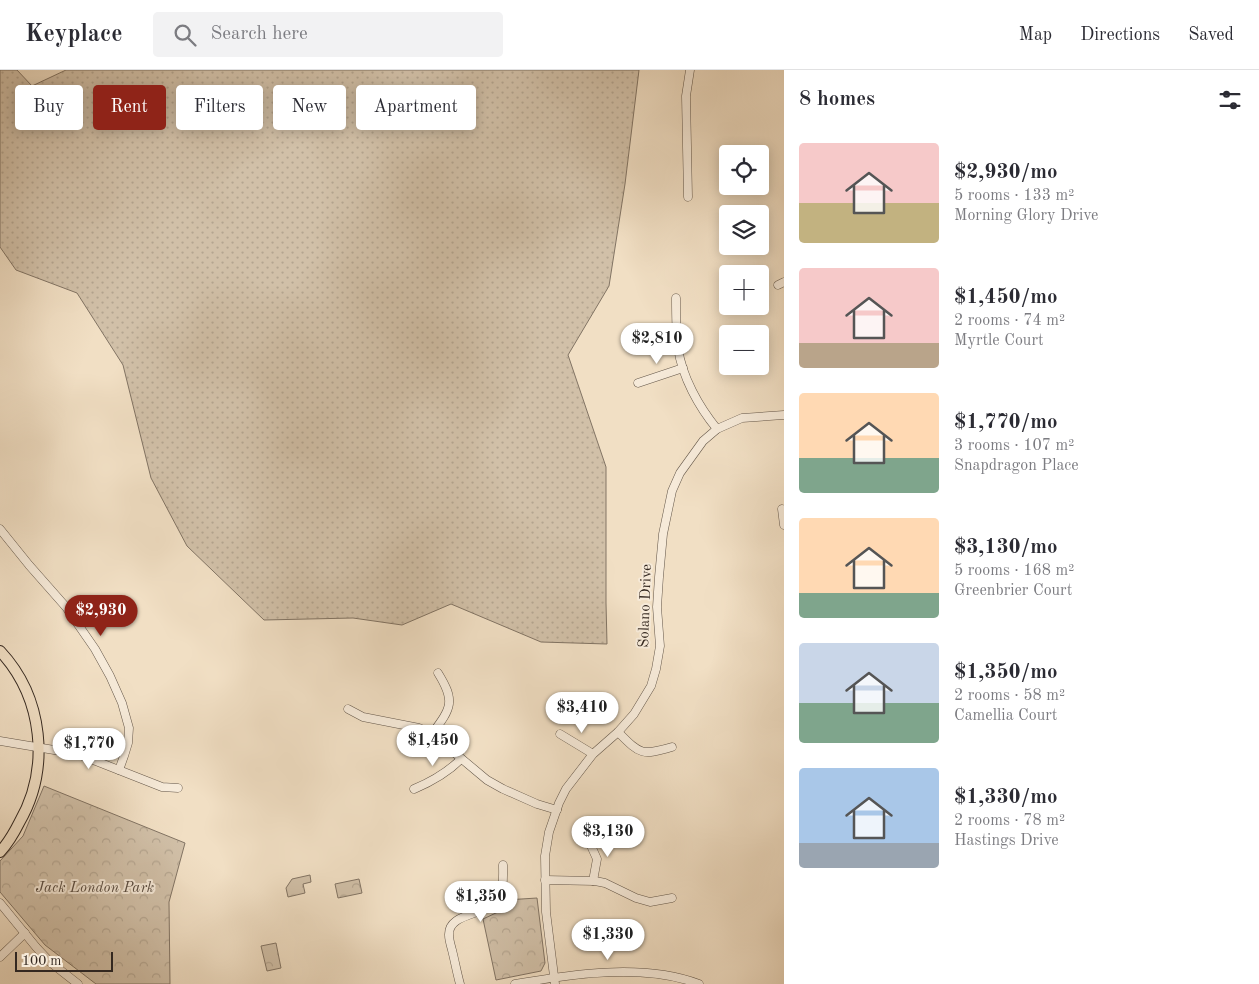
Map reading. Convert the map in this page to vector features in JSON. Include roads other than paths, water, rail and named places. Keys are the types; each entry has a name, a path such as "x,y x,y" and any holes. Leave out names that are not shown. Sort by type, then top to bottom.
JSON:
{"main road":[{"path":"0,651 24,686 36,720 39,747 38,770 29,804 12,836 0,852"}],"street":[{"path":"688,197 686,96 690,70"},
{"path":"676,298 678,349 683,368 700,404 718,428"},
{"path":"638,383 683,368"},
{"name":"Solano Drive","path":"555,981 546,912 545,856 549,832 566,789 593,754 618,732 634,714 651,686 660,646 657,607 659,577 663,534 672,491 680,473 704,441 718,428 742,418 784,415"},
{"path":"782,509 784,525"},
{"path":"0,529 29,566 66,606 95,649 110,676 122,703 129,728 128,743 119,770"},
{"path":"432,734 449,710 450,701 445,685 438,673"},
{"path":"348,710 364,717 419,728 432,734 487,780 537,804 557,810"},
{"path":"618,732 635,749 644,752 653,752 672,747"},
{"path":"560,734 593,754"},
{"path":"0,741 78,754 162,787 178,788"},
{"path":"414,789 432,781 451,769 461,758"},
{"path":"588,839 597,859 593,881"},
{"path":"460,984 448,936 450,926 455,921 491,906 497,901 502,887 503,866"},
{"path":"545,880 605,883 636,898 650,902 672,898"},
{"path":"0,903 50,962 78,984"},
{"path":"0,957 25,933"},
{"path":"515,984 555,981 619,972 660,974 699,984"}],"park label":[{"name":"Jack London Park","path":"95,888"}]}
